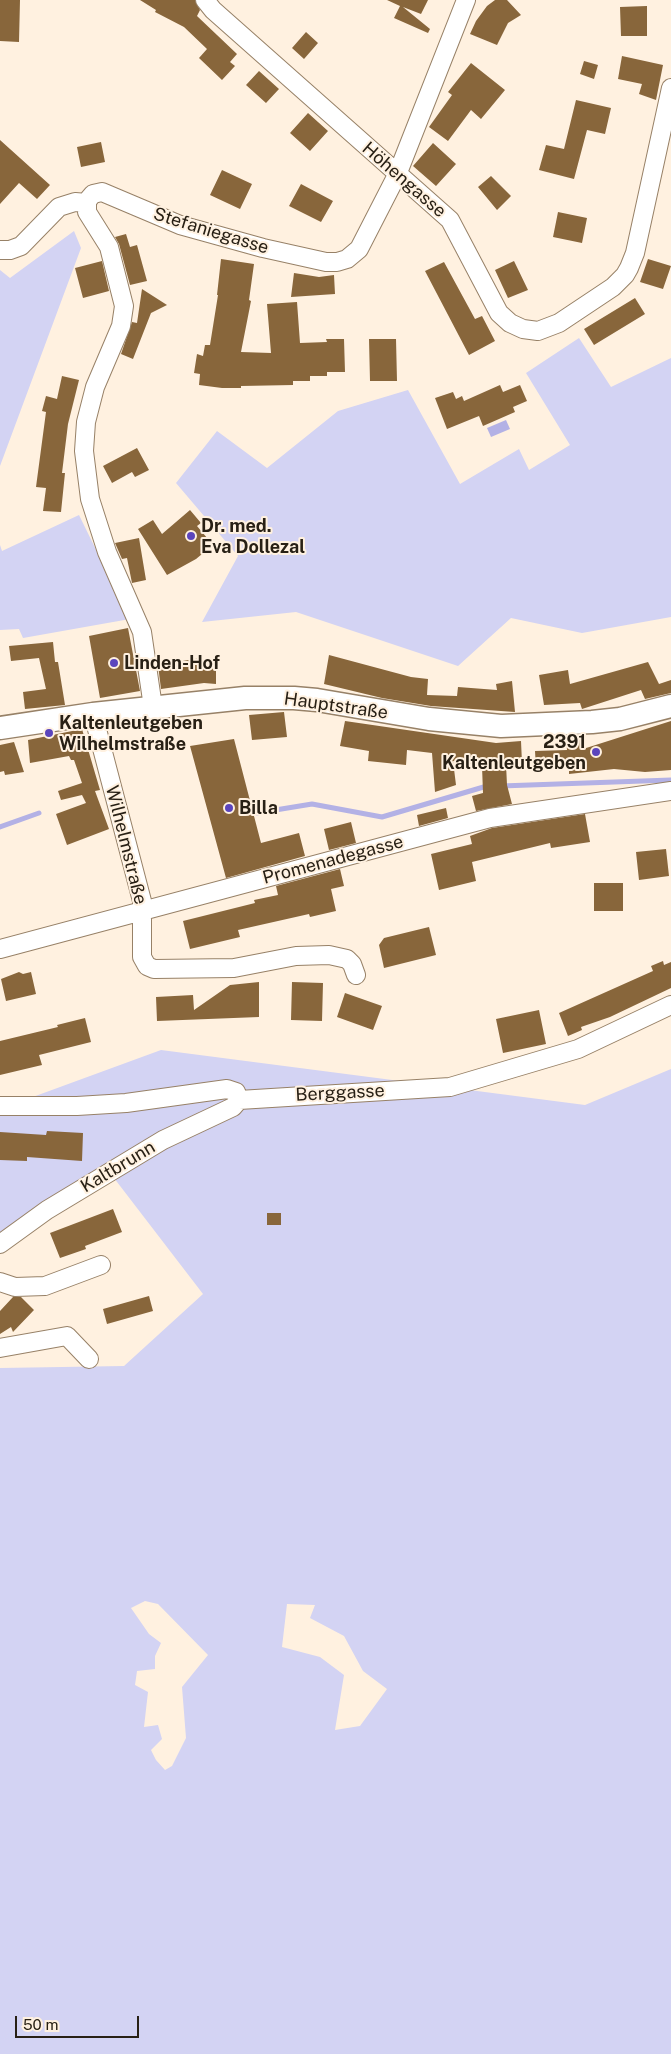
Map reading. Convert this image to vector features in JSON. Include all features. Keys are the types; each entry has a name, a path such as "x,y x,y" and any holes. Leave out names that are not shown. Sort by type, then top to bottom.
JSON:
{"main road":[{"name":"Hauptstraße","path":"0,728 93,714 245,698 294,698 429,719 501,726 592,722 620,718 671,706"}],"street":[{"name":"Höhengasse","path":"205,0 213,10 450,220 499,313 523,329 545,329 559,323 613,287 630,268 671,88"},
{"name":"Stefaniegasse","path":"87,203 93,194 104,193 180,225 263,248 326,262 337,262 352,256 359,249 397,175 466,0"},
{"path":"0,250 10,250 21,246 59,207 75,202 87,203 88,212 109,247 124,306 121,326 95,387 86,422 84,451 90,499 107,552 142,632 153,707"},
{"name":"Wilhelmstraße","path":"93,714 142,901 142,957 147,966 154,969 234,968 296,956 329,954 347,959 352,964 356,975"},
{"name":"Promenadegasse","path":"0,949 490,818 671,791"},
{"name":"Berggasse","path":"239,1100 450,1087 578,1049 671,1005"},
{"path":"0,1106 126,1104 227,1089 236,1092 239,1100"},
{"name":"Kaltbrunn","path":"0,1244 47,1210 163,1140 233,1107 239,1100"},
{"path":"0,1282 15,1287 45,1286 101,1265"},
{"path":"0,1348 67,1336 90,1359"}],"shaded area":[{"path":"74,231 81,248 0,466 0,270 10,278"},
{"path":"579,338 611,387 671,358 671,617 582,633 511,618 458,666 296,612 202,622 238,556 176,483 217,431 267,468 338,411 408,390 460,484 519,449 529,470 570,445 526,373"},
{"path":"79,515 130,619 23,638 19,629 0,630 0,545 2,551"},
{"path":"161,1050 585,1105 671,1069 671,2054 0,2054 0,1368 124,1366 203,1294 104,1165 0,1234 0,1109","holes":["145,1601 158,1604 208,1655 182,1687 186,1738 172,1766 165,1770 156,1760 151,1750 162,1739 158,1725 144,1727 148,1692 135,1685 137,1671 155,1669 155,1656 161,1643 149,1634 131,1608","287,1604 315,1605 310,1618 344,1636 363,1671 387,1689 360,1726 335,1730 344,1675 320,1657 282,1647"]}],"water":[{"path":"506,420 510,429 491,437 487,428"}],"building":[{"path":"0,0 20,0 19,42 0,41"},
{"path":"140,0 195,0 200,10 197,16 237,54 230,62 235,66 222,80 199,58 207,49 184,27 155,12 156,10"},
{"path":"387,0 428,0 421,14 403,7 430,29 428,33 394,18 400,6"},
{"path":"495,0 507,0 521,15 508,23 497,45 470,34 476,21 487,6"},
{"path":"647,6 647,36 621,36 620,7"},
{"path":"306,32 318,43 304,59 292,48"},
{"path":"622,56 663,65 656,100 639,94 642,84 618,79"},
{"path":"584,61 598,65 594,79 580,74"},
{"path":"471,63 505,90 481,119 471,110 448,141 429,127 452,95 448,92"},
{"path":"259,71 279,89 266,103 246,85"},
{"path":"576,100 611,108 605,134 587,130 574,179 539,170 546,145 564,149"},
{"path":"308,113 328,131 310,151 290,133"},
{"path":"0,140 50,185 37,199 19,183 0,204"},
{"path":"101,142 105,162 81,167 77,147"},
{"path":"433,143 456,164 436,186 413,166"},
{"path":"222,170 252,184 240,209 210,195"},
{"path":"491,176 511,196 497,210 478,187"},
{"path":"301,184 333,201 321,222 289,206"},
{"path":"558,212 587,218 582,243 553,237"},
{"path":"126,234 130,247 137,245 147,281 130,285 119,244 115,237"},
{"path":"221,259 254,264 249,300 251,301 241,352 271,353 267,304 297,302 300,343 327,342 326,339 344,339 345,372 327,372 327,376 310,376 310,381 293,381 293,385 222,388 199,385 200,374 194,373 197,354 203,356 205,345 210,345 218,295"},
{"path":"648,259 671,266 663,289 640,282"},
{"path":"102,261 109,291 83,298 75,268"},
{"path":"514,261 528,290 508,298 495,270"},
{"path":"444,262 475,319 482,316 495,341 469,355 425,271"},
{"path":"294,273 319,277 334,275 335,294 291,297"},
{"path":"142,289 167,305 151,313 133,359 121,354 132,322 137,323"},
{"path":"635,298 645,314 594,345 584,329"},
{"path":"369,339 396,339 397,381 370,381"},
{"path":"62,376 79,380 68,424 62,473 65,473 61,512 43,511 46,488 36,487 46,412 42,411 46,396 57,399"},
{"path":"500,385 503,392 520,385 527,401 513,407 515,412 483,426 479,416 447,429 435,398 453,392 456,399 462,396 464,401"},
{"path":"137,448 149,470 135,477 132,472 112,483 103,466"},
{"path":"190,510 201,523 197,526 213,545 196,559 167,575 138,529 153,520 162,534"},
{"path":"139,538 146,580 132,583 127,558 122,559 115,543"},
{"name":"Linden-Hof","path":"128,628 140,691 100,698 89,636"},
{"path":"53,642 55,662 58,662 65,705 25,709 23,692 46,689 39,658 11,661 9,646"},
{"path":"329,655 411,677 428,679 427,695 457,696 458,687 497,690 496,684 512,681 515,712 431,706 382,698 324,684"},
{"path":"201,658 201,660 216,660 216,684 204,683 161,689 158,665"},
{"path":"648,662 659,684 671,680 671,693 645,699 641,690 582,709 580,703 544,705 539,675 568,670 570,684"},
{"path":"284,712 287,737 252,740 249,715"},
{"path":"345,721 496,743 521,741 522,763 506,764 507,785 512,804 476,811 472,796 483,793 482,766 453,761 456,785 435,792 432,753 407,750 406,765 368,761 369,751 340,746"},
{"path":"671,721 671,770 645,772 614,769 569,774 569,766 536,768 535,751 567,750 566,739 579,738 583,749"},
{"path":"82,729 100,790 95,791 109,829 67,845 56,814 86,803 82,795 61,800 58,791 82,783 74,760 71,760 69,756 30,763 28,740"},
{"name":"Billa","path":"234,739 261,843 299,833 305,856 226,878 190,746"},
{"path":"14,742 24,772 5,775 4,771 0,772 0,745"},
{"path":"446,808 448,818 419,826 417,815"},
{"path":"585,814 590,842 551,848 550,843 472,862 476,881 439,890 431,854 472,844 470,836 492,828"},
{"path":"351,822 356,843 329,850 324,829"},
{"path":"666,849 669,876 639,880 636,852"},
{"path":"340,869 344,886 331,889 336,911 310,917 309,914 238,930 240,937 190,949 183,921 255,903 254,900 278,895 276,886"},
{"path":"594,883 623,883 623,911 594,911"},
{"path":"429,927 436,955 384,968 379,945 384,938"},
{"path":"663,961 664,965 671,962 671,988 610,1017 581,1027 582,1030 568,1036 559,1013 653,971 651,966"},
{"path":"19,972 23,974 31,972 36,994 6,1001 1,979"},
{"path":"259,982 259,1017 157,1021 156,997 193,995 194,1010 230,985"},
{"path":"292,982 323,983 322,1021 291,1020"},
{"path":"345,993 382,1006 373,1030 337,1017"},
{"path":"539,1010 546,1044 503,1053 496,1019"},
{"path":"85,1018 91,1042 39,1055 42,1065 0,1075 0,1041 58,1027 57,1025"},
{"path":"47,1131 83,1133 82,1161 27,1157 27,1161 0,1160 0,1132 46,1135"},
{"path":"113,1209 122,1232 85,1246 86,1249 60,1258 50,1233"},
{"path":"267,1213 281,1213 281,1225 267,1225"},
{"path":"149,1296 153,1311 107,1324 103,1309"},
{"path":"13,1297 21,1297 34,1310 13,1332 11,1327 0,1334 0,1311"}],"waterway":[{"path":"501,786 671,780"},
{"path":"257,813 312,804 382,817 487,786"},
{"path":"0,827 39,813"}],"place":[{"name":"Dr. med. Eva Dollezal","path":"191,536"},
{"name":"Linden-Hof","path":"114,663"},
{"name":"Kaltenleutgeben Wilhelmstraße","path":"49,733"},
{"name":"2391 Kaltenleutgeben","path":"596,752"},
{"name":"Billa","path":"229,808"}]}
